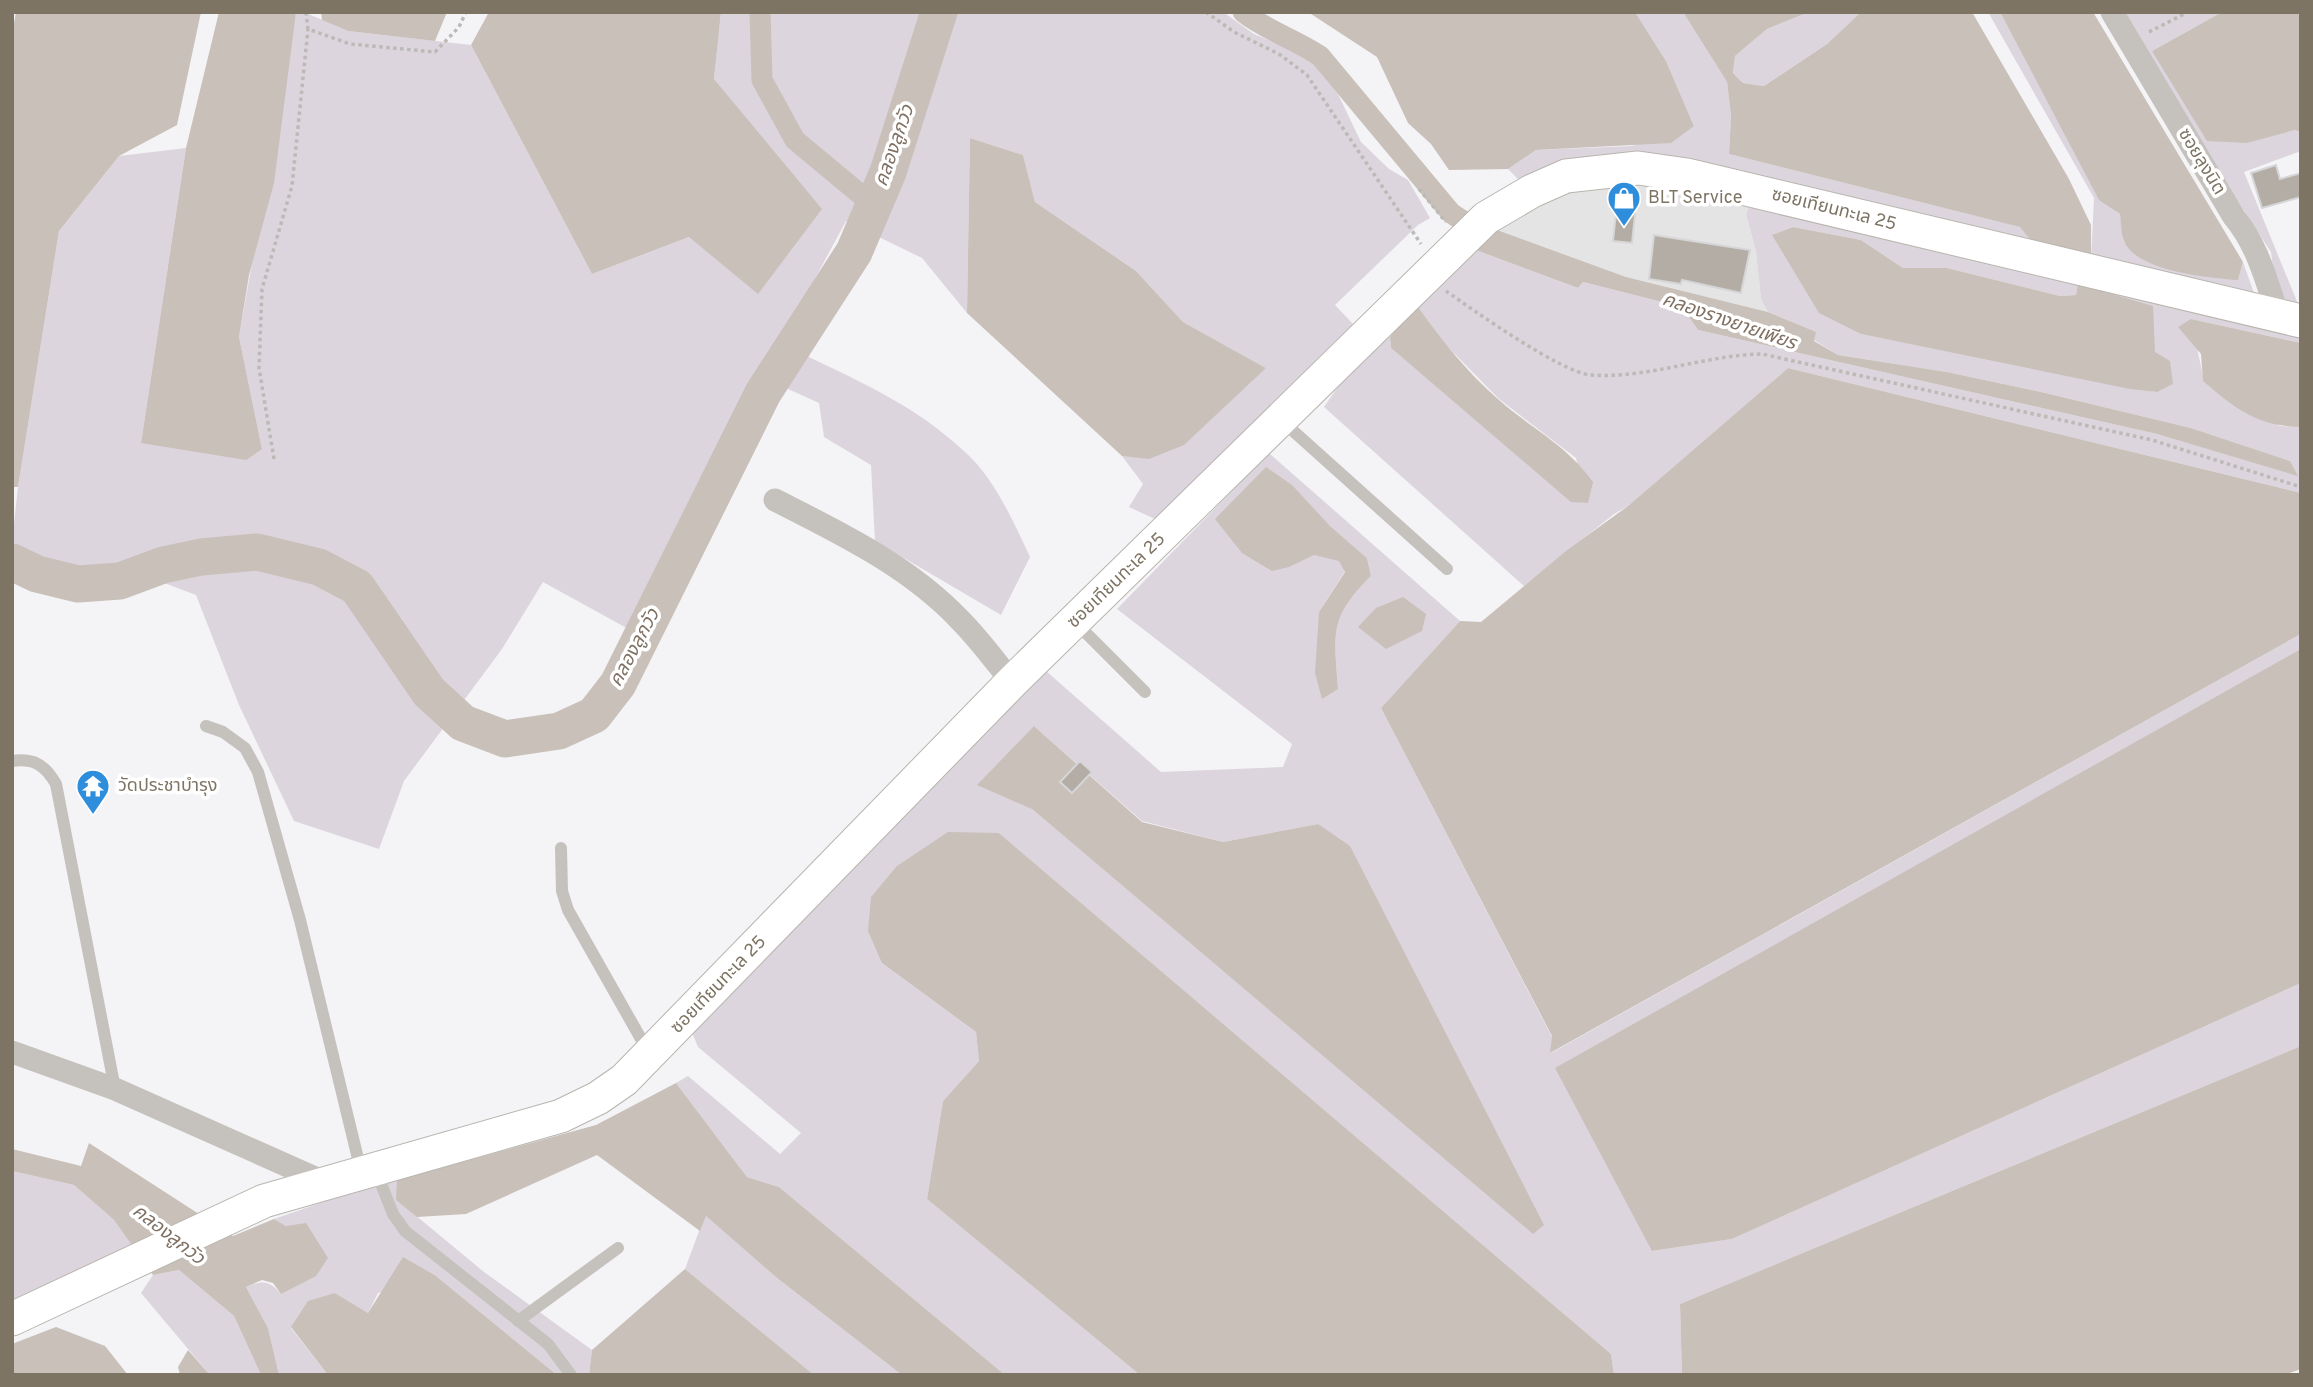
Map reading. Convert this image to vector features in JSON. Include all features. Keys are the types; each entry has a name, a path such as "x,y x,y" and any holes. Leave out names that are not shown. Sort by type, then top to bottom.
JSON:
{"street":[{"name":"ซอยลุงนิต","path":"2112,12 2234,217 2247,233 2289,318"},
{"name":"ซอยเทียนทะเล 25","path":"12,1319 264,1201 368,1169 561,1116 598,1098 624,1080 651,1056 1026,669 1282,421 1430,270 1472,230 1532,191 1566,176 1638,168 1687,175 2289,318"},
{"path":"775,500 850,538 934,595 961,620 1026,669"},
{"path":"12,1052 115,1089 324,1182"}],"lane":[{"path":"1282,421 1447,569"},
{"path":"1075,622 1145,692"},
{"path":"206,726 223,732 245,748 258,772 368,1169 393,1214 405,1231 548,1344 571,1375"},
{"path":"12,761 34,761 47,769 56,784 115,1089"},
{"path":"561,848 562,891 568,910 651,1056"},
{"path":"518,1321 618,1248"}],"path":[{"path":"274,459 259,368 262,289 292,186 309,29 306,12"},
{"path":"309,29 350,44 435,52 460,27 466,12"},
{"path":"1206,12 1234,32 1279,54 1307,75 1345,134 1384,185 1430,270 1488,320 1589,375 1662,369 1733,355 1762,354 2152,440 2301,487"},
{"path":"2130,42 2188,12"},
{"path":"1419,189 1439,216 1472,230"}],"shaded area":[{"path":"296,12 304,12 348,31 471,45 592,274 689,237 757,133 714,79 721,12 1223,12 1254,34 1307,56 1338,94 1361,142 1389,169 1408,180 1430,218 1418,225 1335,305 1355,326 1155,519 1129,507 1143,484 1122,456 1149,458 1266,368 1183,322 1136,271 1035,202 1023,155 970,138 967,313 922,258 846,221 797,312 809,357 891,398 929,422 976,463 994,488 1030,557 1001,615 875,541 871,465 824,437 819,403 764,378 632,631 543,582 502,649 404,781 379,849 294,821 239,705 196,595 135,572 97,579 33,569 12,542 18,487 59,231 119,156 186,148 141,443 262,449 239,337"},
{"path":"1635,12 1683,12 1727,82 1731,116 1729,154 2021,227 2039,250 1659,161 1523,184 1508,169 1536,150 1632,146 1694,126 1666,61"},
{"path":"1809,12 1861,12 1827,44 1764,86 1743,83 1733,73 1735,56 1767,29"},
{"path":"1988,12 2000,12 2099,199 2120,214 2124,242 2238,280 2243,262 2254,293 2175,279 2091,259 2094,198"},
{"path":"2125,12 2222,12 2152,51 2246,143 2295,130 2301,132 2301,151 2244,172 2300,309 2277,297 2271,252 2231,191"},
{"path":"1632,183 1684,189 1750,204 1746,214 1756,251 1761,299 1768,312 1626,277 1497,230 1536,203 1570,189"},
{"path":"1750,204 2301,330 2301,343 2191,319 2204,381 2280,426 2301,427 2301,493 1788,368 1628,506 1614,514 1524,586 1324,407 1360,355 1390,337 1391,348 1571,501 1588,503 1576,458 1499,399 1440,339 1417,305 1473,249 1578,288 1583,282 1682,307 1698,330 2157,434 2297,475 2290,461 2191,428 1947,372 1838,355 1814,340 1815,332 1768,312 1761,299 1756,251 1746,214","holes":["1793,227 1861,240 1903,268 1947,268 2060,296 2076,295 2078,285 2155,352 2156,392 1861,334 1793,265 1773,235"]},
{"path":"1269,453 1460,621 1381,708 1552,1037 1551,1053 2301,634 2301,651 1652,1251 1732,1239 2301,983 2301,1046 1680,1304 1682,1375 1614,1375 1611,1354 999,833 882,963 976,1032 979,1061 943,1101 927,1199 1140,1375 1005,1375 779,1187 747,1177 676,1083 688,1076 780,1154 801,1133 698,1047 692,1032 1046,671 1161,772 1283,767 1292,744 1117,609","holes":["1329,525 1367,558 1371,576 1348,603 1337,627 1338,689 1319,612 1345,571 1339,560 1314,555","1034,726 1142,821 1223,842 1318,824 1534,1234 1032,809"]},
{"path":"12,1171 74,1185 114,1220 132,1245 12,1301"},
{"path":"397,1180 397,1200 484,1272 592,1350 589,1375 557,1375 436,1276 378,1293 368,1313 335,1293 291,1328 328,1375 279,1375 268,1328 246,1287 265,1283 281,1294 286,1226 274,1219 372,1185"},
{"path":"705,1215 777,1278 902,1375 814,1375 685,1269"},
{"path":"179,1270 234,1316 261,1375 210,1375 141,1293 153,1275"}],"water":[{"path":"16,12 201,12 177,125 119,156 59,231 18,487 12,487 12,35"},
{"path":"219,12 296,12 274,183 249,275 239,337 262,449 246,460 141,443 186,148"},
{"path":"321,12 447,12 435,41 348,31 322,20"},
{"path":"489,12 721,12 714,79 822,209 758,294 689,237 592,274 471,45"},
{"path":"1308,12 1635,12 1666,61 1694,126 1671,143 1536,150 1508,169 1449,170 1431,144 1408,123 1377,57"},
{"path":"1683,12 1809,12 1767,29 1735,56 1733,73 1743,83 1764,86 1827,44 1861,12 1972,12 2069,179 2091,225 2091,259 2039,250 2020,227 1729,154 1731,116 1727,82"},
{"path":"2000,12 2093,12 2243,262 2238,280 2174,271 2157,266 2131,251 2123,238 2120,214 2099,200"},
{"path":"2222,12 2301,12 2301,132 2295,130 2247,143 2207,141 2152,51"},
{"path":"970,138 1023,155 1035,202 1136,271 1183,322 1266,368 1184,445 1149,459 1122,456 967,313"},
{"path":"1793,227 1861,240 1903,268 1947,268 2060,296 2076,295 2078,284 2153,306 2155,352 2170,361 2173,384 2157,392 2130,389 1861,334 1819,313 1772,235"},
{"path":"1497,230 1626,277 1768,312 1816,332 1814,341 1838,355 1947,372 2191,428 2290,461 2298,476 2157,434 1698,330 1682,307 1583,282 1578,288 1473,249"},
{"path":"1417,305 1445,343 1476,378 1511,410 1561,447 1583,469 1593,482 1588,503 1571,502 1391,348 1390,337"},
{"path":"2191,319 2301,343 2301,427 2271,423 2248,414 2203,381 2201,354 2178,327"},
{"path":"1788,368 2301,493 2301,634 1550,1053 1552,1036 1381,708 1460,621 1481,622 1566,551 1628,506"},
{"path":"1266,467 1292,485 1329,525 1367,558 1371,576 1348,603 1337,627 1338,689 1322,699 1315,673 1319,612 1345,572 1339,561 1314,555 1289,567 1272,571 1242,553 1215,519"},
{"path":"12,542 33,569 77,578 119,579 135,572 158,580 120,590 70,590 12,571"},
{"path":"1403,597 1426,614 1422,631 1386,649 1358,627 1376,608"},
{"path":"2301,649 2301,983 1732,1239 1652,1251 1555,1068"},
{"path":"1034,726 1142,822 1223,842 1318,824 1350,846 1544,1225 1533,1234 1032,809 977,785"},
{"path":"948,832 999,833 1611,1354 1614,1375 1140,1375 927,1199 943,1101 979,1061 976,1032 882,963 868,931 871,897 897,866"},
{"path":"2301,1046 2301,1369 2284,1375 1682,1375 1680,1304"},
{"path":"676,1083 747,1177 779,1187 1005,1375 902,1375 777,1278 706,1216 700,1231 597,1155 466,1214 417,1217 396,1200 397,1180 596,1125"},
{"path":"89,1143 233,1236 274,1219 286,1226 306,1223 328,1258 316,1276 281,1294 273,1283 262,1280 246,1287 268,1328 279,1375 261,1375 234,1316 179,1270 153,1275 114,1220 74,1185 12,1171 12,1149 81,1166"},
{"path":"403,1257 436,1276 557,1375 328,1375 291,1327 308,1301 335,1293 368,1313"},
{"path":"685,1269 814,1375 589,1375 592,1350"},
{"path":"56,1327 105,1346 128,1375 12,1375 12,1344"},
{"path":"188,1350 210,1375 180,1375 178,1367"}],"building":[{"path":"2276,165 2280,179 2301,173 2301,197 2262,208 2251,173"},
{"name":"BLT Service","path":"1616,213 1635,214 1632,243 1613,241"},
{"path":"1654,235 1750,250 1741,293 1682,280 1681,284 1649,279"},
{"path":"1080,761 1092,772 1072,793 1060,782"}],"waterway":[{"path":"760,12 762,80 795,140 872,204"},
{"name":"คลองลูกวัว","path":"12,562 37,574 78,584 120,581 163,565 201,557 257,552 319,567 357,587 429,692 463,723 505,739 559,731 594,715 618,684 763,393 854,252 888,172 939,12"},
{"name":"คลองรางยายเพียร","path":"1243,12 1320,56 1451,213 1484,235"}],"place":[{"name":"BLT Service","path":"1624,228"},
{"name":"วัดประชาบํารุง","path":"93,816"}]}
